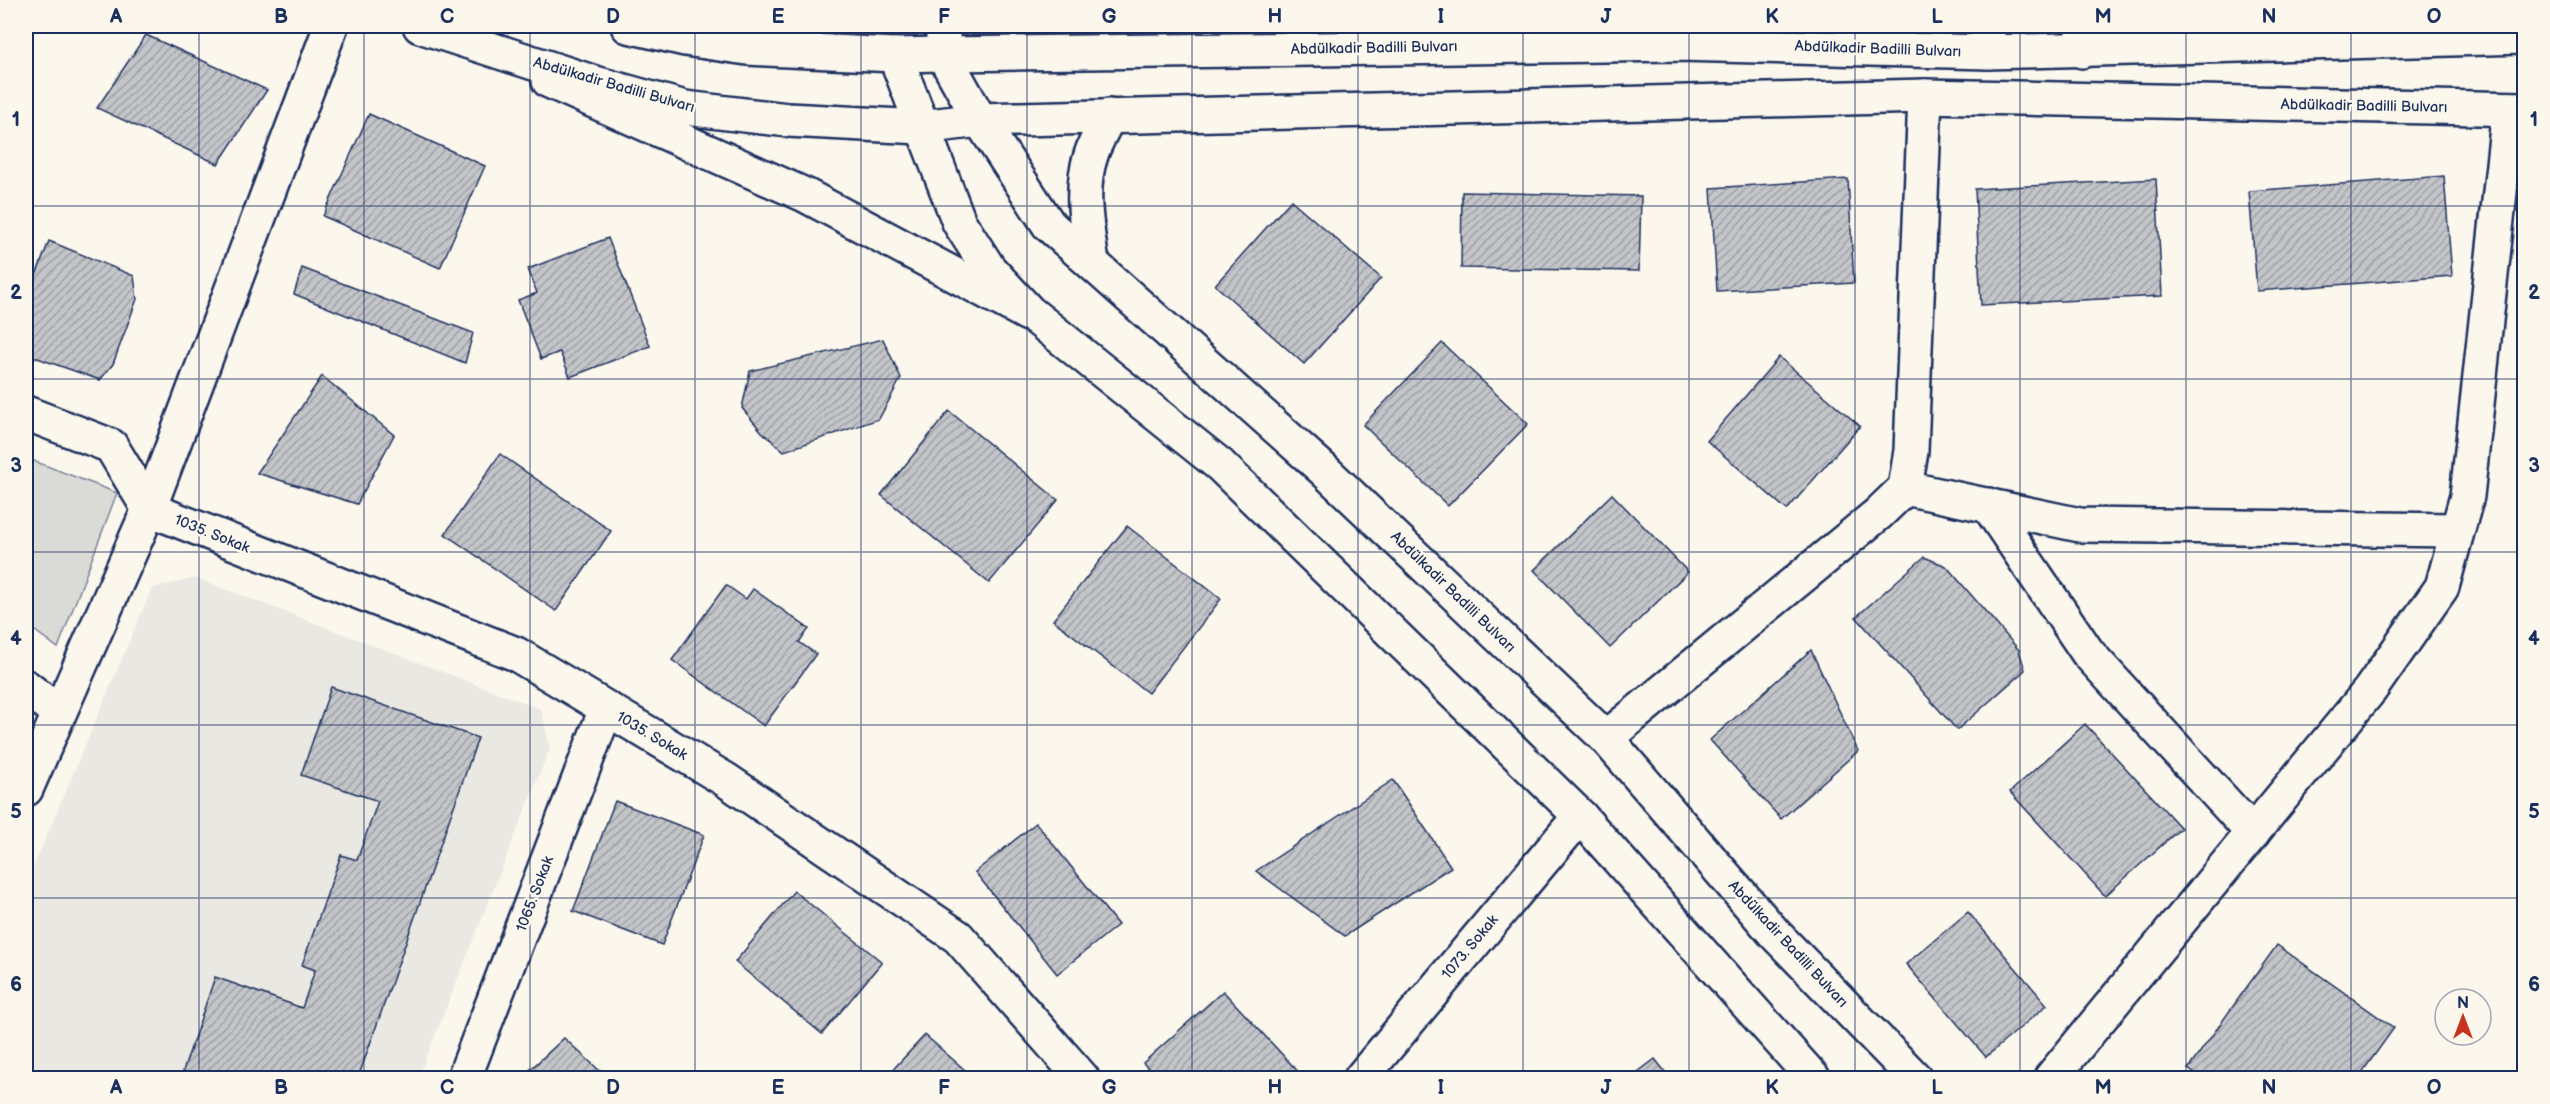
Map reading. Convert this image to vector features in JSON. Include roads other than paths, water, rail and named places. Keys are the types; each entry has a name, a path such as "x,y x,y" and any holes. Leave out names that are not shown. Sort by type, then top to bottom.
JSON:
{"main road":[{"path":"26,789 148,509 331,26"},
{"name":"Abdülkadir Badilli Bulvarı","path":"628,26 685,39 747,48 895,55 943,40 1678,44 2082,38 2524,37"},
{"path":"1651,26 1678,44"},
{"path":"430,29 805,195 1035,317"},
{"name":"Abdülkadir Badilli Bulvarı","path":"430,29 595,83 685,108 788,120 921,127 980,120 1109,116 1925,96 2517,109"},
{"name":"Abdülkadir Badilli Bulvarı","path":"943,40 980,120 1049,225 1324,470 1606,738 1775,934 1916,1078"},
{"path":"895,55 959,222 989,269 1035,317 1220,465 1580,816 1813,1078"},
{"path":"1606,738 1878,514 1905,488 1911,451 1925,96"},
{"path":"2051,1078 2370,690 2442,587 2466,496 2517,109"},
{"path":"1092,263 1084,186 1090,156 1109,116"},
{"path":"26,413 111,446 148,509"},
{"path":"1905,488 2080,525 2457,530"},
{"path":"1988,505 2088,653 2253,833"},
{"name":"1035. Sokak","path":"148,509 516,654 726,780 958,937 1082,1078"},
{"path":"26,687 58,712"},
{"name":"1065. Sokak","path":"464,1078 606,709"},
{"name":"1073. Sokak","path":"1360,1078 1580,816"}]}
